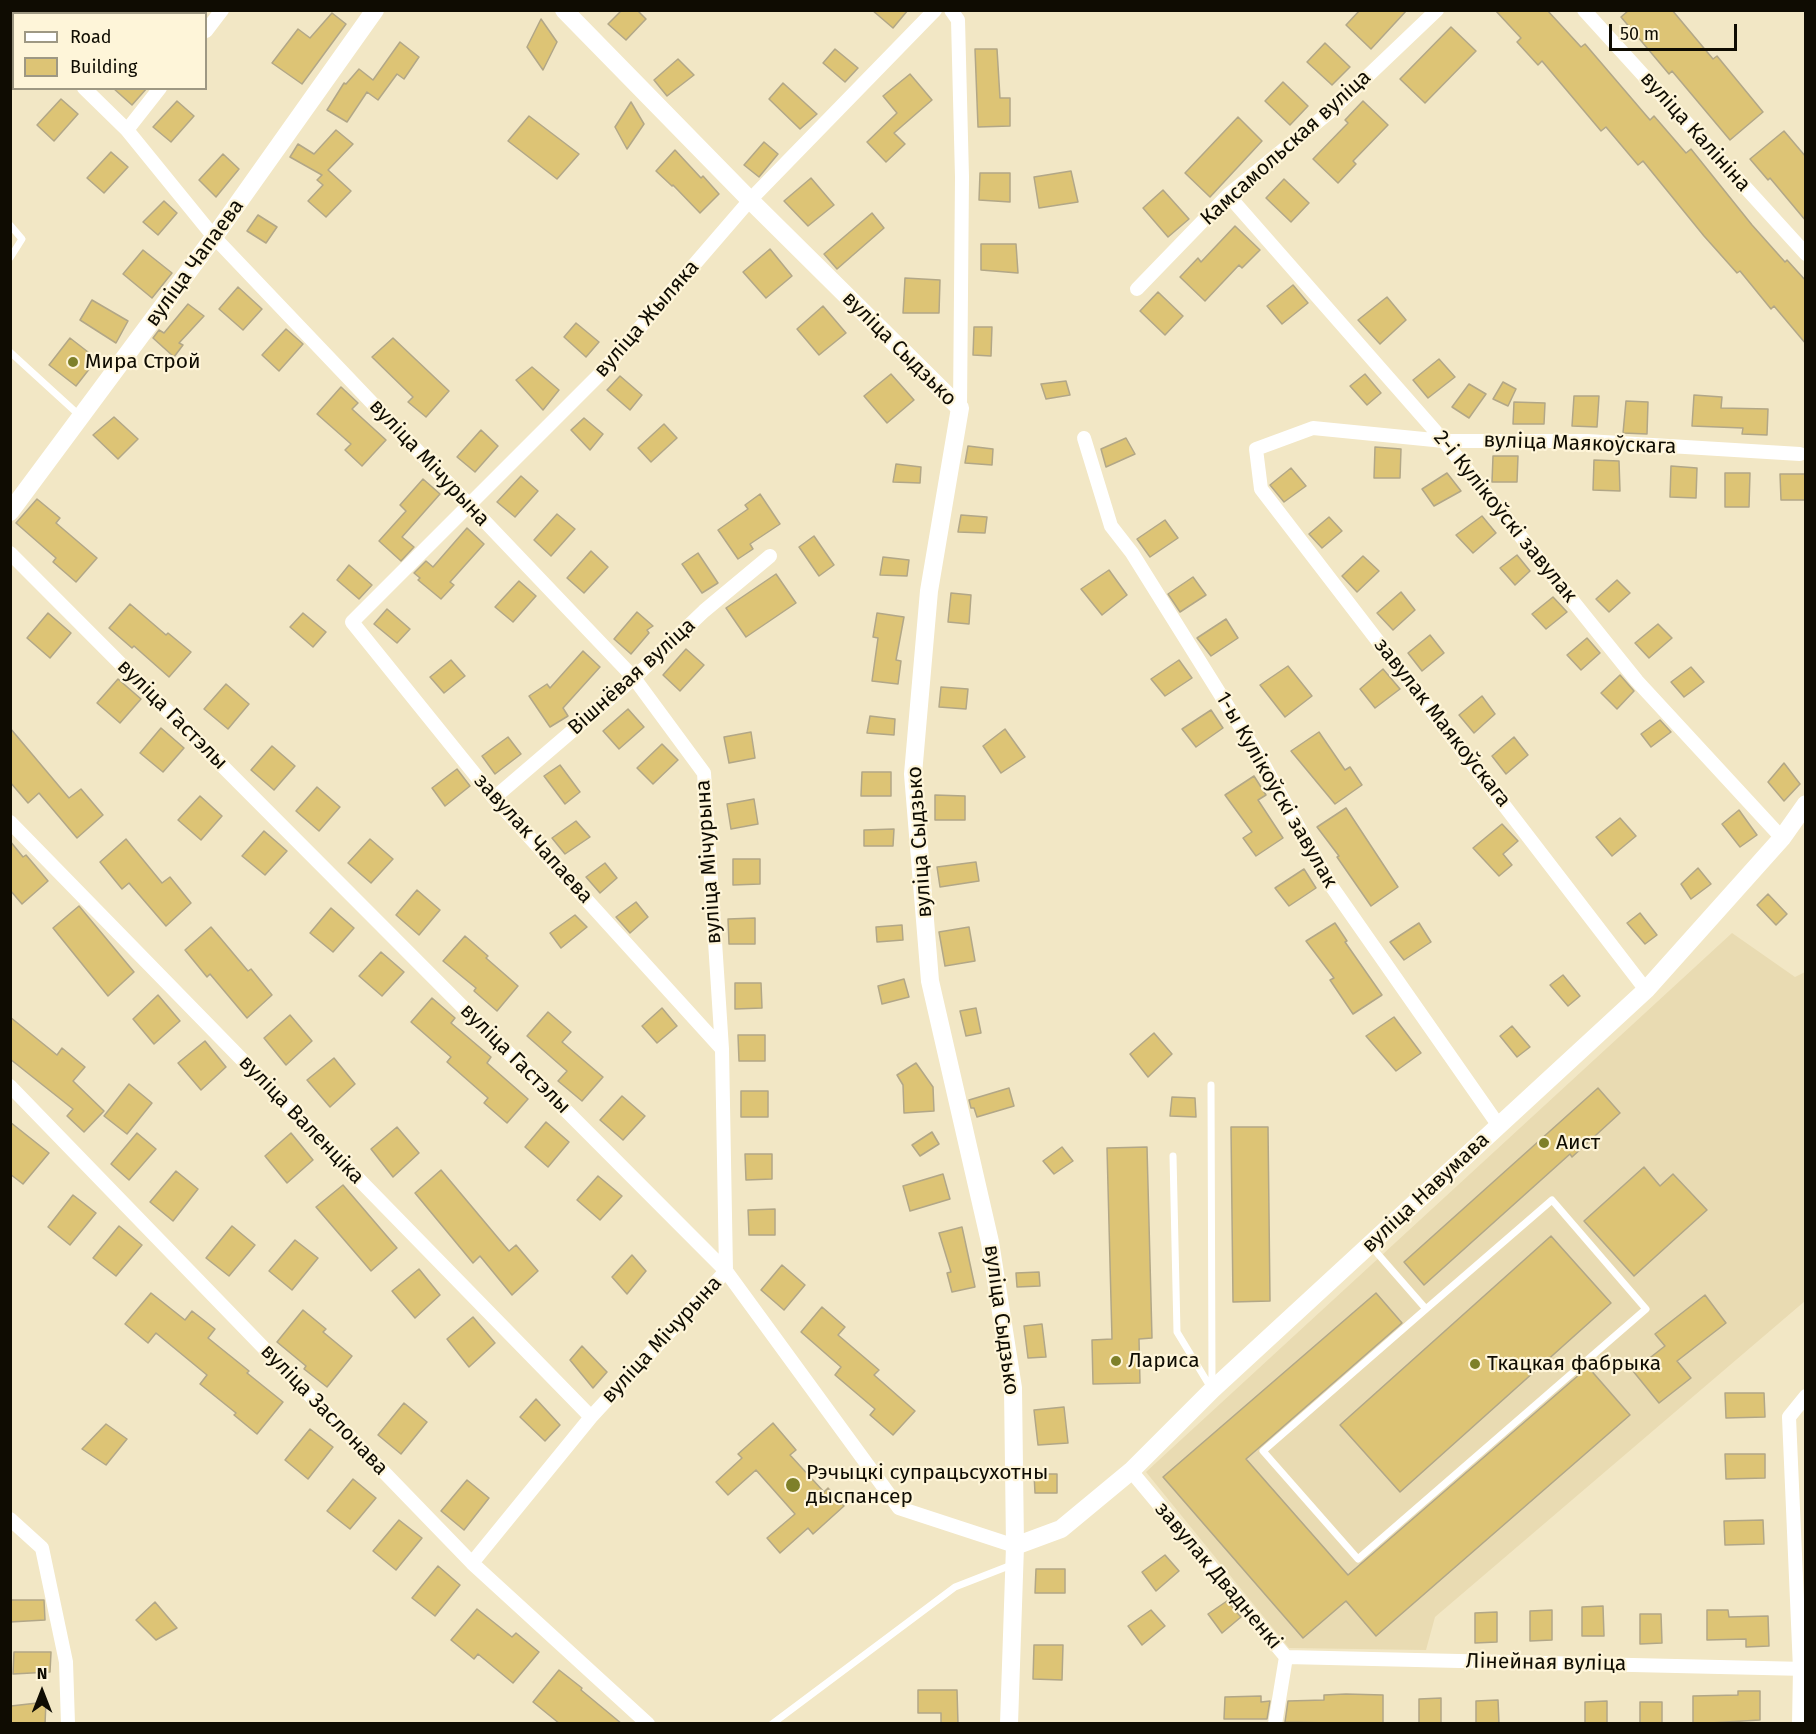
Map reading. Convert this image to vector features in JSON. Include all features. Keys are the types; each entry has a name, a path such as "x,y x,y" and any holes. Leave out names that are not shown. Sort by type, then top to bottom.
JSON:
{"street":[{"path":"207,30 222,10"},
{"name":"вуліца Чапаева","path":"10,512 214,237 375,10"},
{"name":"вуліца Сыдзько","path":"564,10 750,200 960,408 929,591 913,774 930,981 990,1242 1013,1388 1015,1555 1010,1724"},
{"name":"вуліца Жыляка","path":"352,622 599,375 750,200 935,10"},
{"path":"951,10 958,20 962,177 960,408"},
{"name":"Камсамольская вуліца","path":"1137,289 1228,195 1332,110 1437,10"},
{"name":"вуліца Калініна","path":"1584,10 1806,254"},
{"name":"вуліца Мічурына","path":"86,90 127,130 214,237 634,678 704,773 722,1049 726,1271 591,1417 472,1563"},
{"path":"127,130 158,90"},
{"name":"2-і Кулікоўскі завулак","path":"1228,195 1444,441 1637,681 1782,838"},
{"name":"вуліца Маякоўскага","path":"1256,449 1313,428 1444,441 1587,441 1800,454"},
{"name":"1-ы Кулікоўскі завулак","path":"1084,438 1111,526 1132,554 1260,758 1332,887 1499,1126"},
{"name":"завулак Маякоўскага","path":"1256,449 1261,489 1646,990"},
{"name":"вуліца Гастэлы","path":"10,553 726,1271 898,1508 1015,1555"},
{"name":"Вішнёвая вуліца","path":"494,798 634,678 704,611 770,556"},
{"name":"завулак Чапаева","path":"352,622 494,798 722,1049"},
{"name":"вуліца Навумава","path":"1015,1555 1061,1529 1131,1471 1212,1390 1646,990 1782,838 1806,804"},
{"name":"вуліца Валенціка","path":"10,822 591,1417"},
{"name":"вуліца Заслонава","path":"10,1086 472,1563 648,1724"},
{"path":"1799,1724 1803,1669 1789,1417 1806,1396"},
{"name":"завулак Двадненкі","path":"1131,1471 1286,1657 1275,1724"},
{"path":"10,1519 42,1548 66,1662 69,1724"},
{"name":"Лінейная вуліца","path":"1286,1657 1803,1669"}],"lane":[{"path":"10,225 22,239 10,258"},
{"path":"10,352 81,417"},
{"path":"1211,1084 1212,1390"},
{"path":"1173,1156 1178,1332 1212,1390"},
{"path":"1551,1200 1646,1309 1358,1560 1263,1451 1426,1309 1551,1200"},
{"path":"1370,1245 1426,1309"},
{"path":"772,1724 955,1587 1015,1555"}],"shaded area":[{"path":"1732,933 1795,977 1805,972 1805,1301 1435,1617 1426,1650 1289,1648 1146,1472"}],"building":[{"path":"622,10 637,10 646,19 626,40 608,24"},
{"path":"872,10 908,10 893,28"},
{"path":"1360,10 1407,10 1371,49 1346,25"},
{"path":"1495,10 1547,10 1581,47 1585,44 1650,120 1654,116 1686,153 1691,149 1752,225 1785,262 1787,260 1806,281 1806,344 1774,306 1771,309 1740,271 1737,273 1704,236 1643,161 1638,165 1606,127 1601,131 1542,61 1538,65 1517,42 1521,38"},
{"path":"1629,10 1672,10 1713,59 1717,56 1763,112 1730,140 1672,71 1669,74 1621,17"},
{"path":"332,13 346,24 302,84 272,63 298,29 310,38"},
{"path":"541,19 557,42 543,70 527,47"},
{"path":"1451,27 1476,51 1425,103 1400,79"},
{"path":"400,42 419,57 404,79 397,74 378,100 367,92 347,122 327,110 344,83 346,84 359,69 373,80"},
{"path":"1325,43 1350,67 1332,85 1307,62"},
{"path":"835,49 858,68 845,82 823,63"},
{"path":"975,49 997,49 1000,98 1010,98 1010,126 978,127"},
{"path":"678,59 694,75 667,96 654,80"},
{"path":"910,74 932,100 894,133 905,144 886,162 867,142 897,113 883,96"},
{"path":"1283,82 1308,106 1290,125 1265,101"},
{"path":"783,83 817,114 800,129 769,99"},
{"path":"115,90 145,90 132,105"},
{"path":"61,99 78,114 54,141 37,125"},
{"path":"177,101 194,116 171,142 153,127"},
{"path":"1363,101 1388,125 1353,161 1356,164 1338,183 1313,159 1348,123 1345,120"},
{"path":"631,102 644,124 627,149 615,127"},
{"path":"529,116 579,154 557,179 508,141"},
{"path":"1238,117 1262,141 1210,197 1185,173"},
{"path":"336,130 353,144 328,170 351,191 326,217 308,201 323,185 317,180 322,175 290,157 298,144 314,154"},
{"path":"1784,131 1806,157 1806,221 1770,178 1768,180 1750,159"},
{"path":"764,142 778,154 759,177 744,165"},
{"path":"675,150 719,194 700,213 656,171"},
{"path":"111,152 128,167 104,193 87,178"},
{"path":"223,154 239,169 216,197 199,180"},
{"path":"1071,171 1078,202 1039,208 1034,177"},
{"path":"980,173 1010,173 1010,202 979,200"},
{"path":"811,178 834,205 808,226 784,201"},
{"path":"1284,179 1309,203 1291,222 1266,198"},
{"path":"1163,190 1189,219 1168,237 1143,208"},
{"path":"164,201 177,213 158,235 143,222"},
{"path":"872,213 884,228 837,269 824,254"},
{"path":"258,215 277,227 266,243 247,231"},
{"path":"1235,226 1260,250 1242,268 1239,265 1205,301 1180,277 1198,258 1201,262"},
{"path":"981,244 1016,244 1018,273 981,270"},
{"path":"770,249 792,276 766,298 743,272"},
{"path":"143,250 172,273 152,298 123,274"},
{"path":"905,278 940,280 939,313 903,313"},
{"path":"1293,285 1308,303 1282,324 1267,306"},
{"path":"238,287 262,309 243,330 219,309"},
{"path":"1158,292 1183,316 1165,335 1140,311"},
{"path":"1387,297 1406,320 1380,344 1358,320"},
{"path":"92,300 128,321 116,343 80,320"},
{"path":"188,304 204,316 179,343 183,345 174,357 153,338 159,330 164,333"},
{"path":"823,306 846,333 819,355 797,329"},
{"path":"576,323 599,342 586,357 564,337"},
{"path":"974,327 992,327 991,356 973,355"},
{"path":"286,329 303,344 279,371 262,355"},
{"name":"Мира Строй","path":"70,338 97,359 76,386 49,365"},
{"path":"393,338 449,391 426,417 408,402 413,397 372,357"},
{"path":"1439,359 1455,377 1428,398 1413,380"},
{"path":"532,367 559,390 543,410 516,380"},
{"path":"891,374 914,400 887,423 864,396"},
{"path":"1365,374 1381,393 1367,405 1350,386"},
{"path":"620,376 642,395 630,410 607,390"},
{"path":"1066,381 1070,395 1046,399 1041,384"},
{"path":"1503,382 1516,389 1508,406 1493,399"},
{"path":"1469,384 1486,394 1469,418 1452,407"},
{"path":"341,387 358,403 352,409 386,440 362,466 345,450 351,444 317,414"},
{"path":"1694,395 1722,397 1721,408 1768,409 1767,435 1742,434 1743,428 1692,426"},
{"path":"1574,396 1599,396 1597,427 1572,426"},
{"path":"1626,401 1648,402 1647,434 1623,433"},
{"path":"1514,402 1545,403 1544,424 1513,424"},
{"path":"114,417 138,439 118,459 93,435"},
{"path":"584,418 603,434 590,450 571,430"},
{"path":"664,424 677,438 651,462 638,448"},
{"path":"481,430 498,446 475,472 457,457"},
{"path":"1126,438 1135,454 1106,467 1101,449"},
{"path":"968,446 993,449 992,465 965,463"},
{"path":"1375,447 1401,449 1400,478 1374,478"},
{"path":"1493,456 1518,456 1517,482 1492,482"},
{"path":"1594,460 1619,461 1620,491 1593,490"},
{"path":"896,464 921,467 920,483 893,482"},
{"path":"1671,466 1697,468 1696,498 1670,497"},
{"path":"1291,468 1306,486 1284,502 1270,485"},
{"path":"1447,473 1461,491 1434,506 1422,489"},
{"path":"1725,473 1750,473 1749,507 1725,507"},
{"path":"1780,474 1806,474 1806,500 1781,500"},
{"path":"521,476 538,491 515,517 497,502"},
{"path":"423,479 440,494 402,537 414,547 401,561 379,541 406,511 400,505"},
{"path":"760,494 780,524 750,544 753,549 738,559 718,530 748,509 745,505"},
{"path":"37,499 60,518 56,523 97,558 76,582 53,562 56,558 16,523"},
{"path":"557,514 575,529 551,556 534,540"},
{"path":"961,515 987,517 985,533 958,532"},
{"path":"1482,516 1496,533 1473,553 1456,535"},
{"path":"1329,517 1342,531 1322,548 1309,534"},
{"path":"1165,520 1178,538 1150,557 1137,539"},
{"path":"467,528 484,544 450,582 454,585 441,599 418,580 420,578 414,573 426,561 433,567"},
{"path":"814,536 834,565 819,576 799,547"},
{"path":"591,551 608,567 584,593 567,578"},
{"path":"698,553 718,583 702,593 682,564"},
{"path":"1517,555 1530,571 1515,585 1500,568"},
{"path":"1363,556 1379,571 1357,592 1342,576"},
{"path":"883,557 909,560 907,576 880,575"},
{"path":"349,565 372,585 359,599 337,580"},
{"path":"1109,570 1127,595 1102,615 1081,589"},
{"path":"776,574 796,603 746,637 726,608"},
{"path":"1193,577 1206,595 1180,612 1168,594"},
{"path":"1617,580 1630,593 1609,612 1596,599"},
{"path":"519,581 536,596 513,622 495,607"},
{"path":"1401,592 1415,610 1393,630 1377,613"},
{"path":"951,593 971,595 969,624 948,622"},
{"path":"1553,597 1567,612 1546,629 1532,614"},
{"path":"130,604 166,635 168,633 191,652 169,677 134,646 132,648 109,628"},
{"path":"387,609 410,629 397,643 374,624"},
{"path":"637,612 653,626 647,630 649,633 631,654 614,639"},
{"path":"48,613 71,633 50,658 27,638"},
{"path":"303,613 326,632 313,647 290,627"},
{"path":"877,613 904,617 896,660 901,661 898,684 872,681 878,638 873,637"},
{"path":"1226,619 1238,638 1211,656 1197,638"},
{"path":"1658,624 1672,638 1649,658 1635,643"},
{"path":"1430,635 1444,653 1422,671 1408,653"},
{"path":"1587,638 1600,653 1581,670 1567,655"},
{"path":"686,649 704,665 680,691 663,675"},
{"path":"583,651 600,667 563,708 568,716 550,727 529,696 547,684 550,688"},
{"path":"451,660 465,676 444,693 430,677"},
{"path":"1179,660 1192,678 1165,696 1151,679"},
{"path":"1288,666 1312,696 1285,717 1260,685"},
{"path":"1691,667 1704,682 1684,697 1671,682"},
{"path":"1383,669 1400,689 1375,708 1360,689"},
{"path":"1620,675 1634,691 1617,709 1601,693"},
{"path":"118,679 141,699 120,723 97,703"},
{"path":"226,684 249,704 228,729 204,709"},
{"path":"941,687 968,689 966,709 939,707"},
{"path":"1482,696 1495,714 1474,733 1459,715"},
{"path":"628,709 644,727 619,749 603,731"},
{"path":"1211,710 1223,728 1196,747 1182,729"},
{"path":"870,716 895,719 894,735 867,733"},
{"path":"1660,720 1671,732 1651,747 1641,734"},
{"path":"10,728 69,798 81,789 103,815 77,838 39,793 28,803 10,782"},
{"path":"161,728 184,748 163,772 140,753"},
{"path":"1005,729 1025,757 1001,773 983,746"},
{"path":"751,732 755,758 729,763 724,737"},
{"path":"1319,732 1345,770 1350,767 1362,785 1335,804 1291,751"},
{"path":"508,737 521,754 495,774 482,756"},
{"path":"1514,737 1528,755 1506,774 1492,756"},
{"path":"662,744 678,760 653,784 637,768"},
{"path":"272,746 295,766 274,790 251,770"},
{"path":"1784,763 1800,784 1784,801 1768,782"},
{"path":"560,765 580,792 565,804 544,776"},
{"path":"457,769 470,786 445,806 432,788"},
{"path":"862,772 891,772 891,796 861,796"},
{"path":"1254,776 1266,795 1258,800 1283,838 1256,856 1243,838 1252,832 1225,795"},
{"path":"317,787 340,807 319,831 296,811"},
{"path":"935,795 965,796 965,820 935,820"},
{"path":"200,796 222,816 201,840 178,820"},
{"path":"754,799 758,824 731,829 727,804"},
{"path":"1346,808 1398,887 1371,906 1317,827"},
{"path":"1739,810 1757,835 1740,847 1722,824"},
{"path":"1620,818 1636,836 1612,856 1596,837"},
{"path":"576,821 590,837 565,854 552,838"},
{"path":"1502,824 1518,841 1503,854 1512,865 1499,876 1473,848"},
{"path":"894,829 893,846 864,846 864,830"},
{"path":"264,831 287,851 265,875 242,856"},
{"path":"126,839 162,883 170,877 191,903 166,926 129,883 122,889 100,862"},
{"path":"370,839 393,859 371,883 348,863"},
{"path":"10,841 23,857 26,855 48,881 22,904 10,890"},
{"path":"733,859 760,859 760,884 733,885"},
{"path":"976,862 979,881 940,887 937,867"},
{"path":"605,863 617,878 600,893 586,877"},
{"path":"1698,868 1711,884 1691,899 1681,884"},
{"path":"1304,869 1316,888 1289,906 1275,888"},
{"path":"417,890 440,910 419,935 396,915"},
{"path":"1768,894 1787,914 1776,925 1757,905"},
{"path":"636,902 648,917 630,933 616,917"},
{"path":"79,906 134,972 108,996 53,928"},
{"path":"331,908 354,928 333,952 310,933"},
{"path":"1640,913 1657,935 1645,944 1627,923"},
{"path":"575,915 587,927 561,948 550,933"},
{"path":"755,918 755,944 729,944 728,919"},
{"path":"1335,923 1347,941 1345,942 1382,995 1353,1014 1330,980 1334,978 1306,941"},
{"path":"1419,923 1431,942 1404,960 1390,942"},
{"path":"902,925 903,940 877,942 876,927"},
{"path":"211,927 248,971 251,969 272,995 247,1018 210,974 207,977 185,950"},
{"path":"969,927 975,961 945,966 939,932"},
{"path":"465,936 518,986 497,1011 474,991 476,988 443,961"},
{"path":"381,952 404,972 382,996 359,976"},
{"path":"1563,975 1580,996 1568,1006 1550,985"},
{"path":"904,979 909,997 882,1004 878,986"},
{"path":"735,983 761,983 762,1008 735,1009"},
{"path":"158,995 180,1021 154,1044 133,1019"},
{"path":"432,998 455,1018 451,1023 491,1057 487,1063 528,1099 507,1123 484,1103 488,1098 447,1062 451,1057 411,1022"},
{"path":"662,1008 677,1026 657,1043 642,1026"},
{"path":"976,1008 981,1033 966,1036 960,1011"},
{"path":"548,1012 571,1032 562,1042 603,1077 582,1101 558,1081 567,1071 527,1036"},
{"path":"290,1015 312,1041 286,1065 264,1038"},
{"path":"10,1017 57,1055 62,1048 85,1067 73,1081 104,1111 84,1132 67,1116 73,1109 10,1059"},
{"path":"1394,1017 1421,1053 1396,1071 1366,1036"},
{"path":"1512,1026 1530,1047 1517,1057 1500,1036"},
{"path":"1154,1033 1172,1054 1148,1077 1130,1054"},
{"path":"738,1035 765,1035 765,1061 739,1061"},
{"path":"205,1041 226,1067 201,1090 178,1063"},
{"path":"334,1058 355,1084 330,1107 307,1080"},
{"path":"916,1063 933,1087 934,1111 904,1113 903,1085 897,1075"},
{"path":"129,1084 152,1103 127,1134 104,1116"},
{"path":"1009,1088 1014,1106 977,1117 969,1100"},
{"path":"1598,1088 1620,1113 1572,1157 1570,1154 1424,1285 1404,1262"},
{"path":"741,1091 768,1091 768,1117 741,1117"},
{"path":"622,1096 645,1116 623,1140 600,1120"},
{"path":"1172,1097 1195,1098 1196,1117 1170,1116"},
{"path":"10,1122 49,1153 23,1184 10,1174"},
{"path":"546,1122 569,1142 548,1167 525,1147"},
{"path":"397,1127 419,1153 393,1177 371,1149"},
{"path":"1231,1127 1268,1127 1270,1301 1233,1302"},
{"path":"932,1132 939,1144 920,1156 912,1145"},
{"path":"137,1133 156,1149 129,1180 111,1164"},
{"path":"291,1133 313,1160 287,1183 265,1156"},
{"path":"1062,1147 1073,1161 1054,1174 1043,1161"},
{"path":"1147,1147 1152,1338 1139,1339 1140,1383 1093,1384 1092,1340 1112,1339 1107,1148"},
{"path":"745,1154 772,1154 772,1179 746,1180"},
{"path":"1644,1167 1660,1186 1673,1174 1707,1210 1634,1276 1584,1221"},
{"path":"441,1170 509,1251 516,1245 538,1271 512,1295 480,1256 473,1263 415,1193"},
{"path":"176,1171 198,1189 173,1221 150,1202"},
{"path":"943,1174 950,1199 910,1211 903,1186"},
{"path":"598,1176 622,1196 600,1220 577,1200"},
{"path":"343,1185 397,1248 371,1271 316,1207"},
{"path":"73,1195 96,1213 70,1245 48,1227"},
{"path":"775,1209 775,1235 749,1235 748,1210"},
{"path":"119,1226 142,1245 116,1276 93,1258"},
{"path":"232,1226 255,1245 229,1276 206,1258"},
{"path":"962,1227 975,1287 952,1292 947,1273 951,1272 939,1233"},
{"name":"Ткацкая фабрыка","path":"1551,1236 1611,1303 1400,1492 1340,1425"},
{"path":"295,1240 318,1258 292,1290 269,1271"},
{"path":"632,1255 646,1271 627,1294 612,1277"},
{"path":"782,1265 805,1285 784,1310 761,1290"},
{"path":"419,1269 440,1295 415,1318 392,1291"},
{"path":"1039,1272 1040,1286 1017,1287 1016,1273"},
{"path":"151,1293 185,1320 192,1311 215,1329 208,1338 283,1402 257,1434 234,1415 236,1413 200,1384 207,1375 156,1333 148,1343 125,1324"},
{"path":"1376,1293 1402,1323 1246,1459 1348,1575 1588,1367 1630,1415 1376,1636 1346,1601 1303,1638 1163,1477"},
{"path":"1705,1295 1726,1323 1677,1361 1691,1378 1659,1403 1633,1371 1665,1346 1655,1334"},
{"path":"822,1307 845,1327 838,1335 879,1370 874,1375 915,1411 893,1435 870,1415 875,1409 835,1375 841,1367 801,1332"},
{"path":"303,1310 326,1329 323,1332 352,1356 327,1387 304,1369 306,1366 277,1342"},
{"path":"473,1317 495,1343 469,1367 447,1339"},
{"path":"1042,1324 1046,1357 1028,1358 1024,1326"},
{"path":"582,1346 607,1372 593,1388 570,1360"},
{"path":"1725,1393 1764,1393 1765,1417 1726,1418"},
{"path":"536,1399 560,1425 545,1441 520,1417"},
{"path":"404,1403 427,1422 401,1454 378,1435"},
{"path":"1064,1407 1068,1443 1038,1445 1034,1410"},
{"name":"Рэчыцкі супрацьсухотны дыспансер","path":"773,1423 796,1450 790,1455 824,1492 828,1488 844,1506 813,1534 808,1528 780,1553 767,1538 795,1514 756,1470 728,1495 716,1482 742,1458 738,1454"},
{"path":"106,1424 127,1439 106,1465 82,1449"},
{"path":"310,1429 333,1447 308,1479 285,1460"},
{"path":"1725,1454 1765,1454 1765,1478 1726,1479"},
{"path":"1034,1474 1057,1474 1057,1493 1035,1493"},
{"path":"353,1479 376,1498 350,1529 327,1511"},
{"path":"467,1480 489,1498 464,1530 441,1511"},
{"path":"399,1520 422,1538 396,1570 373,1551"},
{"path":"1763,1520 1764,1544 1725,1545 1724,1521"},
{"path":"1165,1555 1179,1571 1156,1591 1142,1572"},
{"path":"438,1566 460,1585 435,1616 412,1598"},
{"path":"1036,1569 1065,1569 1065,1593 1035,1593"},
{"path":"10,1600 44,1600 45,1620 10,1622"},
{"path":"1227,1601 1241,1617 1222,1633 1208,1614"},
{"path":"155,1602 177,1628 156,1640 136,1620"},
{"path":"1603,1606 1604,1636 1582,1636 1582,1607"},
{"path":"477,1609 512,1637 516,1633 539,1652 513,1683 478,1654 474,1659 451,1640"},
{"path":"1151,1610 1165,1626 1142,1645 1128,1626"},
{"path":"1552,1610 1552,1640 1530,1641 1530,1611"},
{"path":"1707,1610 1728,1610 1729,1617 1768,1616 1769,1646 1746,1647 1746,1639 1707,1640"},
{"path":"1497,1612 1497,1642 1475,1643 1475,1613"},
{"path":"1640,1614 1661,1614 1662,1643 1640,1644"},
{"path":"1034,1645 1063,1645 1062,1680 1033,1679"},
{"path":"14,1652 51,1652 50,1672 13,1674"},
{"path":"559,1670 622,1724 560,1724 533,1702"},
{"path":"918,1690 957,1690 958,1724 941,1724 941,1713 918,1713"},
{"path":"1738,1691 1760,1691 1760,1720 1693,1724 1693,1696 1738,1695"},
{"path":"1324,1695 1383,1695 1383,1724 1285,1722 1288,1701 1324,1700"},
{"path":"1261,1696 1261,1702 1270,1701 1267,1719 1224,1719 1225,1697"},
{"path":"1441,1698 1441,1724 1419,1724 1419,1699"},
{"path":"1498,1700 1499,1724 1476,1724 1476,1701"},
{"path":"1607,1701 1607,1724 1585,1724 1585,1702"},
{"path":"46,1702 45,1724 10,1724 11,1706"},
{"path":"1640,1702 1662,1702 1662,1724 1640,1724"}],"place":[{"name":"Мира Строй","path":"73,362"},
{"name":"Аист","path":"1544,1143"},
{"name":"Лариса","path":"1116,1361"},
{"name":"Ткацкая фабрыка","path":"1475,1364"},
{"name":"Рэчыцкі супрацьсухотны дыспансер","path":"793,1485"}]}
